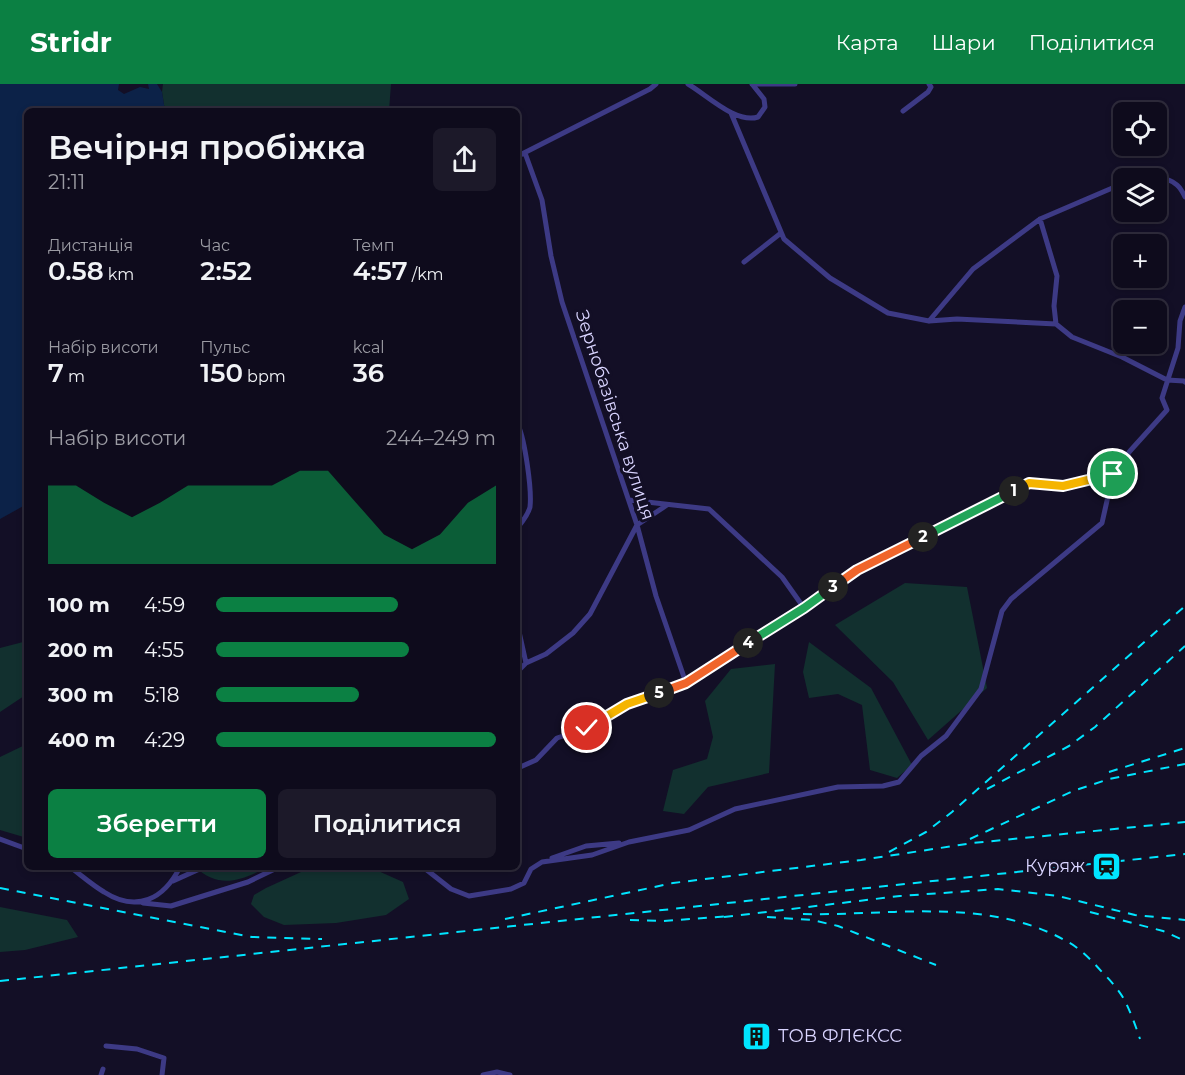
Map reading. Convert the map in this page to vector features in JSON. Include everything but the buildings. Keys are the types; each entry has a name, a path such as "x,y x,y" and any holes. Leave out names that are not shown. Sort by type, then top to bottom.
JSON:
{"street":[{"path":"520,155 656,84"},
{"path":"688,84 731,113 750,119 761,114 765,107 764,99 751,84"},
{"path":"751,84 795,84"},
{"path":"903,111 928,92 931,87 929,84"},
{"path":"731,113 784,239 820,270 888,313 929,321 957,319 1056,324 1072,338 1122,357 1167,380 1185,382"},
{"name":"Зернобазівська вулиця","path":"525,153 542,200 550,256 562,302 629,500 656,596 686,683"},
{"path":"1167,180 1179,186 1185,197"},
{"path":"929,321 973,269 1040,219 1113,188"},
{"path":"1040,219 1057,276 1054,306 1056,324"},
{"path":"744,262 782,233"},
{"path":"427,870 451,889 469,896 512,889 524,882 531,869 543,862 586,846 629,842 689,830 735,809 838,787 883,786 899,782 921,756 946,736 981,689 1002,611 1011,599 1102,523 1113,474 1130,451 1167,410 1162,398 1178,348 1180,321 1185,307"},
{"path":"520,431 524,444 530,501 528,513 520,524"},
{"path":"520,767 536,760 557,738 587,728 627,704 686,683 804,608 857,570 1029,483 1063,486 1113,474"},
{"path":"629,500 709,509 782,577 804,608"},
{"path":"520,669 526,663 546,654 573,633 590,614 637,525 667,505"},
{"path":"520,636 526,663"},
{"path":"0,839 24,848"},
{"path":"543,862 592,855 629,842"},
{"path":"74,870 105,893 122,900 171,906 248,882 273,870"},
{"path":"173,881 178,870"},
{"path":"143,903 155,898 173,881 197,870"},
{"path":"106,1046 137,1049 164,1058 162,1075"},
{"path":"483,1075 497,1072 510,1075"}],"green space":[{"path":"163,84 391,84 389,108 165,108"},
{"path":"905,583 967,587 987,688 928,740 893,682 835,625"},
{"path":"24,642 24,696 0,712 0,648"},
{"path":"809,642 871,688 912,765 897,778 870,770 862,705 838,694 809,698 803,672"},
{"path":"775,664 769,773 708,787 684,814 663,811 673,770 707,759 713,737 705,701 731,669"},
{"path":"24,745 24,837 0,830 0,757"},
{"path":"199,870 262,870 240,879 222,881"},
{"path":"305,870 376,870 403,882 409,899 386,915 336,923 284,925 264,917 251,904 254,895"},
{"path":"0,907 67,920 78,937 25,950 0,952"}],"water":[{"path":"0,84 119,84 118,90 124,94 140,87 149,89 148,84 157,84 162,92 165,108 24,108 24,506 0,519"}],"railway":[{"path":"889,852 926,832 952,812 1185,606"},
{"path":"987,789 1069,746 1095,727 1185,646"},
{"path":"1109,772 1185,748"},
{"path":"970,839 1073,791 1109,779 1185,764"},
{"path":"505,919 673,883 861,860 973,843 1185,822"},
{"path":"0,981 1185,854"},
{"path":"0,888 252,937 322,939"},
{"path":"724,917 900,896 998,889 1058,896 1135,915 1185,920"},
{"path":"1090,912 1163,931 1185,941"},
{"path":"803,914 972,913 1005,918 1037,928 1077,948 1109,979 1125,1001 1140,1039"},
{"path":"630,920 663,921 731,916"},
{"path":"767,917 812,920 838,926 936,965"}],"place":[{"name":"Куряж","path":"1106,866"},
{"name":"ТОВ ФЛЄКСС","path":"757,1036"}],"route":[{"path":"587,728 627,704 686,683 804,608 857,570 1029,483 1063,486 1113,474"}]}
